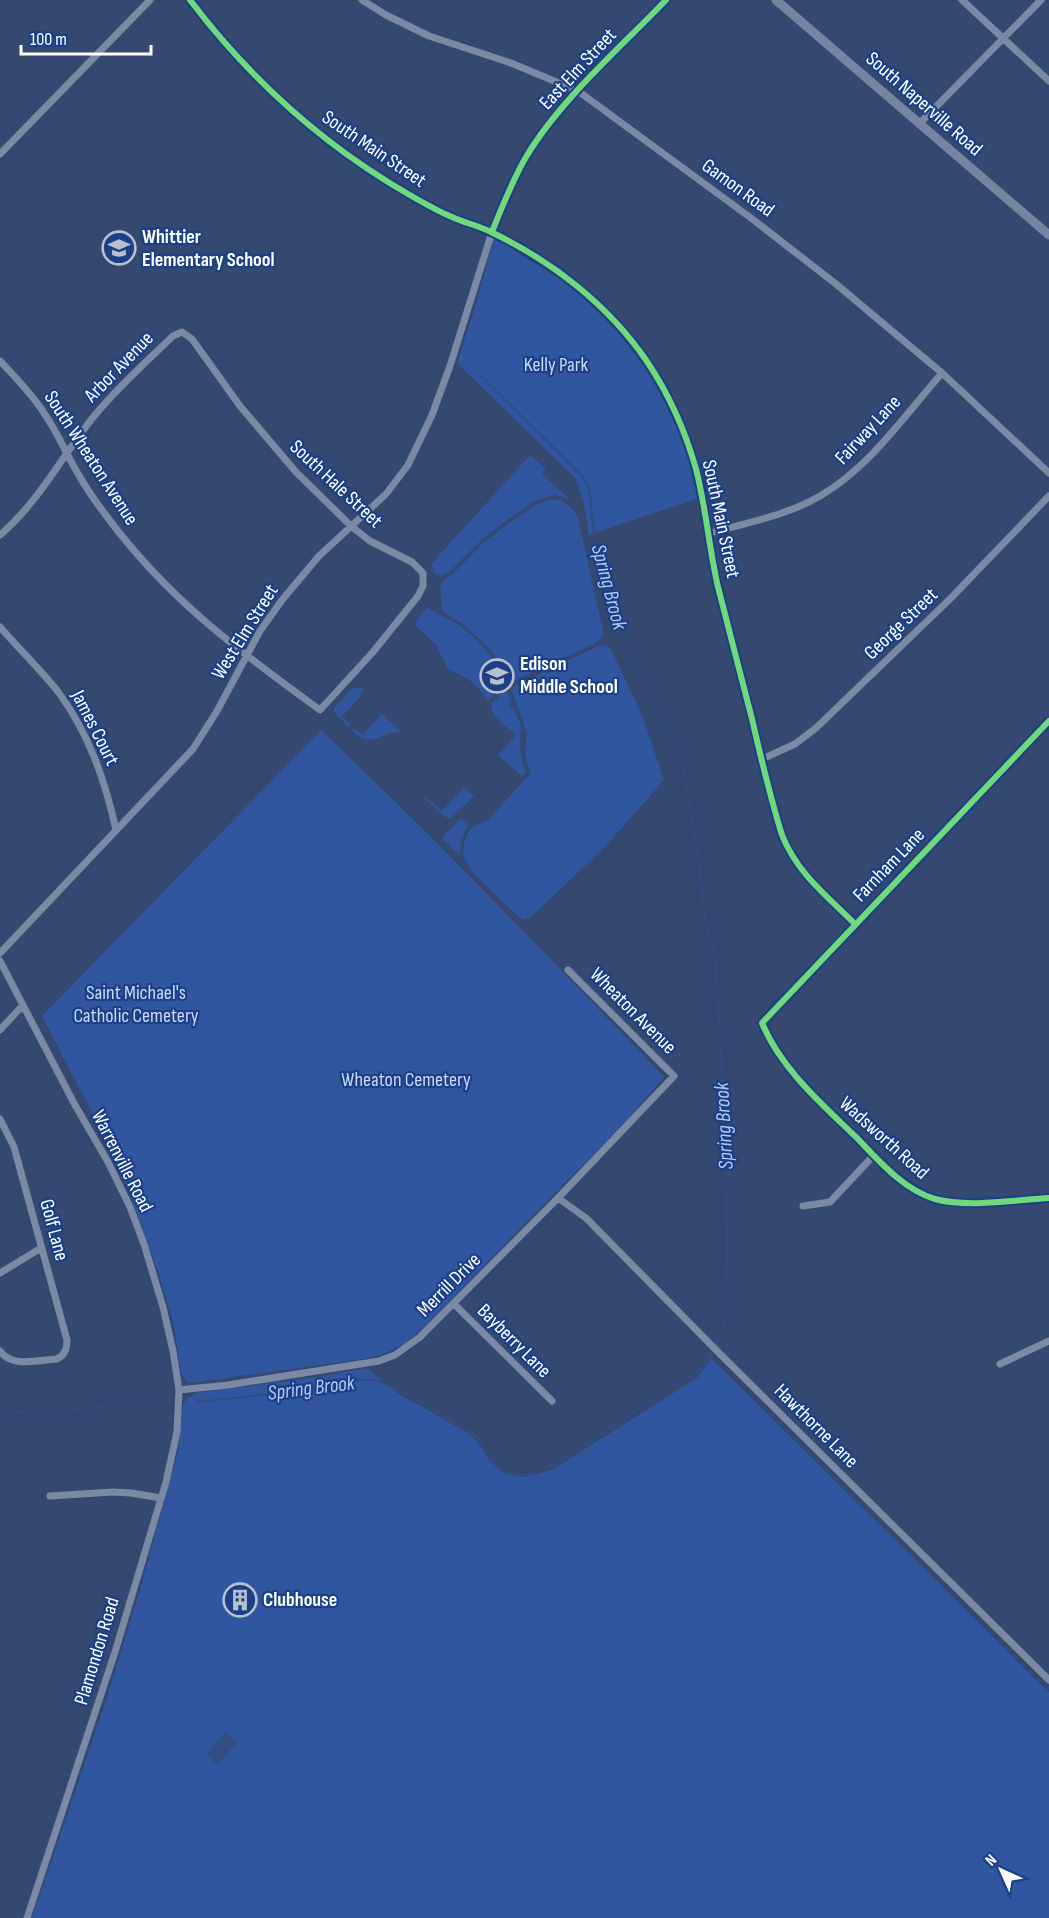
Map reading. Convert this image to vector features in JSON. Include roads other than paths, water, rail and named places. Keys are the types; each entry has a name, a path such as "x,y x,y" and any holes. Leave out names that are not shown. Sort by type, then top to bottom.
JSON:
{"main road":[{"name":"South Naperville Road","path":"776,0 1049,235"}],"street":[{"path":"0,154 150,0"},
{"name":"South Main Street","path":"190,0 225,44 258,79 329,142 410,195 452,217 492,232 533,255 586,294 620,328 645,360 666,394 683,431 696,472 718,586 782,835 792,858 806,876 855,924"},
{"name":"Gamon Road","path":"362,0 386,15 429,36 511,63 578,91 803,257 942,373 1049,473"},
{"name":"East Elm Street","path":"492,232 526,157 549,123 666,0"},
{"path":"962,0 1049,81"},
{"path":"920,124 1041,0"},
{"name":"West Elm Street","path":"0,953 193,749 217,711 246,656 270,617 293,586 319,556 386,494 408,465 432,415 450,366 492,232"},
{"name":"South Hale Street","path":"173,336 182,332 192,339 265,437 296,472 351,526 370,541 417,567 423,573 423,586 373,652 321,710"},
{"name":"Arbor Avenue","path":"0,535 10,527 36,495 66,452 112,395 173,336"},
{"name":"South Wheaton Avenue","path":"0,361 36,401 93,497 143,561 194,613 246,656 321,710"},
{"name":"Fairway Lane","path":"707,534 797,507 840,483 870,456 942,373"},
{"name":"George Street","path":"762,759 795,744 824,721 951,598 1049,496"},
{"name":"James Court","path":"0,627 70,709 96,758 108,793 116,830"},
{"name":"Farnham Lane","path":"766,1034 762,1023 768,1015 1049,721"},
{"name":"Warrenville Road","path":"0,961 130,1207 163,1307 179,1390"},
{"name":"Wheaton Avenue","path":"568,970 674,1076"},
{"path":"0,1030 23,1005"},
{"name":"Wadsworth Road","path":"766,1034 805,1087 874,1155 914,1190 935,1199 956,1203 1049,1198"},
{"name":"Merrill Drive","path":"179,1390 228,1385 379,1360 395,1355 408,1347 454,1304 674,1076"},
{"name":"Golf Lane","path":"0,1119 14,1147 67,1340 65,1352 57,1359 18,1361 6,1358 0,1351"},
{"path":"802,1206 830,1202 874,1155"},
{"name":"Hawthorne Lane","path":"558,1198 586,1218 1049,1680"},
{"path":"0,1273 41,1248"},
{"name":"Bayberry Lane","path":"454,1304 552,1401"},
{"path":"1000,1364 1049,1341"},
{"name":"Plamondon Road","path":"27,1918 111,1664 161,1498 177,1432 179,1390"},
{"path":"50,1496 113,1492 161,1498"}],"waterway":[{"name":"Spring Brook","path":"197,1402 261,1395 355,1380 377,1380 401,1391 473,1433 496,1465 505,1472 518,1475 528,1474 560,1461 669,1387 700,1371 722,1332 728,1309 726,1160 718,994 714,950 705,920 690,805 681,758 612,617 595,543 589,487 582,476 480,375"},
{"name":"Spring Brook","path":"0,1413 171,1402"}],"place":[{"name":"Whittier Elementary School","path":"119,248"},
{"name":"Edison Middle School","path":"497,676"},
{"name":"Clubhouse","path":"240,1600"}],"park label":[{"name":"Kelly Park","path":"556,365"},
{"name":"Saint Michael's Catholic Cemetery","path":"136,1004"},
{"name":"Wheaton Cemetery","path":"406,1080"}]}
